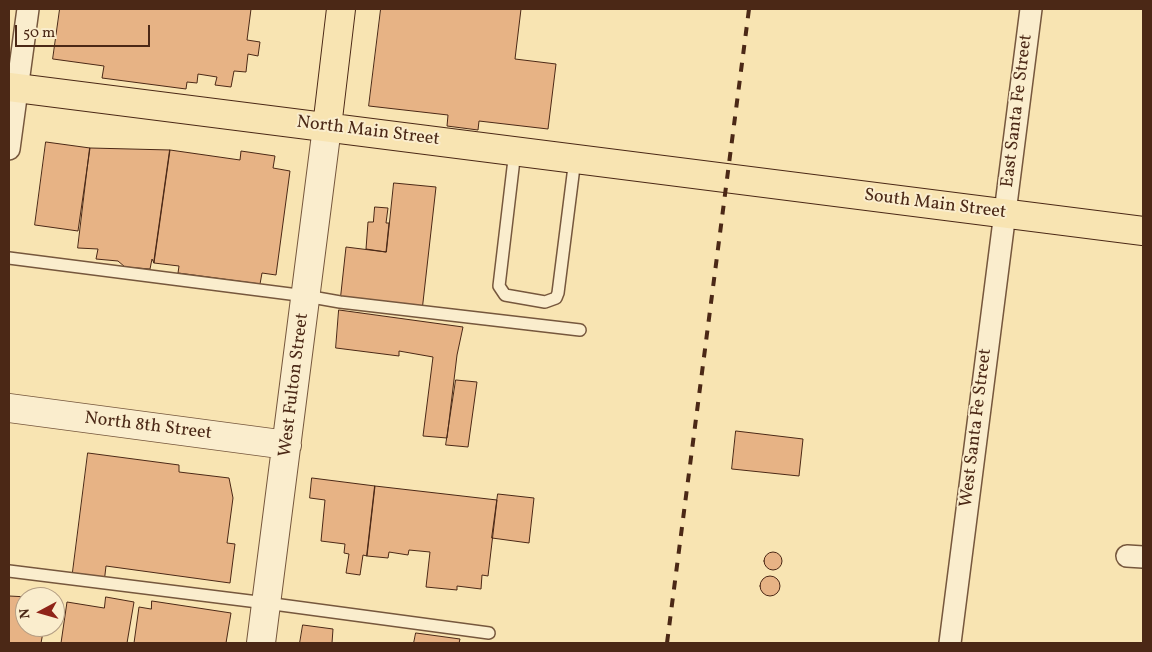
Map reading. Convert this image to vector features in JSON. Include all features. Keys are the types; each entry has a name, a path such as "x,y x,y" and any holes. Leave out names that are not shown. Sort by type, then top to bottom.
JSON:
{"main road":[{"path":"326,127 341,9"},
{"name":"North Main Street","path":"13,87 726,178"},
{"name":"South Main Street","path":"726,178 1143,231"}],"street":[{"path":"9,149 13,87 28,9"},
{"name":"East Santa Fe Street","path":"1004,213 1031,9"},
{"name":"West Fulton Street","path":"261,643 326,127"},
{"name":"West Santa Fe Street","path":"950,643 1004,213"},
{"name":"North 8th Street","path":"9,408 287,445"}],"lane":[{"path":"514,152 499,286 505,295 545,302 556,298 558,293 575,159"},
{"path":"9,258 349,303 580,330"},
{"path":"9,570 489,633"}],"building":[{"path":"60,9 251,9 247,40 260,42 258,56 248,54 246,72 234,71 231,87 215,85 217,77 198,74 197,83 187,82 186,89 102,78 104,66 53,59"},
{"path":"381,9 521,9 515,59 556,64 548,129 479,121 478,130 447,126 448,115 369,106"},
{"path":"46,142 90,148 78,231 35,225"},
{"path":"90,148 170,150 154,263 152,259 150,269 125,267 118,261 96,259 98,249 78,248"},
{"path":"170,150 240,160 241,151 275,156 273,168 290,171 276,275 262,273 260,284 178,273 179,266 154,263"},
{"path":"394,183 436,187 422,311 340,302 346,247 386,252"},
{"path":"375,207 388,208 386,223 389,223 386,252 366,249 368,222 373,222"},
{"path":"339,310 463,327 457,355 447,438 423,436 433,357 399,351 399,356 336,348"},
{"path":"456,380 477,382 468,447 446,445"},
{"path":"736,431 803,439 799,476 732,469"},
{"path":"88,453 179,465 179,472 229,478 233,498 227,543 235,544 230,583 106,566 104,583 72,579"},
{"path":"312,478 375,486 367,556 363,555 360,575 346,573 349,554 344,553 345,544 321,541 325,500 310,498"},
{"path":"375,486 497,500 488,576 482,575 481,589 457,586 457,590 426,587 430,552 409,550 408,555 389,552 388,558 367,556"},
{"path":"498,494 534,498 529,543 492,538"},
{"path":"773,552 779,555 782,561 779,567 773,570 767,567 764,561 767,555"},
{"path":"770,576 777,579 780,586 777,593 770,596 763,593 760,586 763,579"},
{"path":"9,596 15,596 15,637 42,637 41,643 9,643"},
{"path":"106,597 134,602 127,643 61,643 62,637 65,637 67,602 104,608"},
{"path":"152,601 231,613 226,643 134,643 139,607 151,609"},
{"path":"303,625 333,629 332,643 300,643"},
{"path":"416,633 460,639 459,643 414,643"}],"railway":[{"path":"667,643 749,9"}]}
